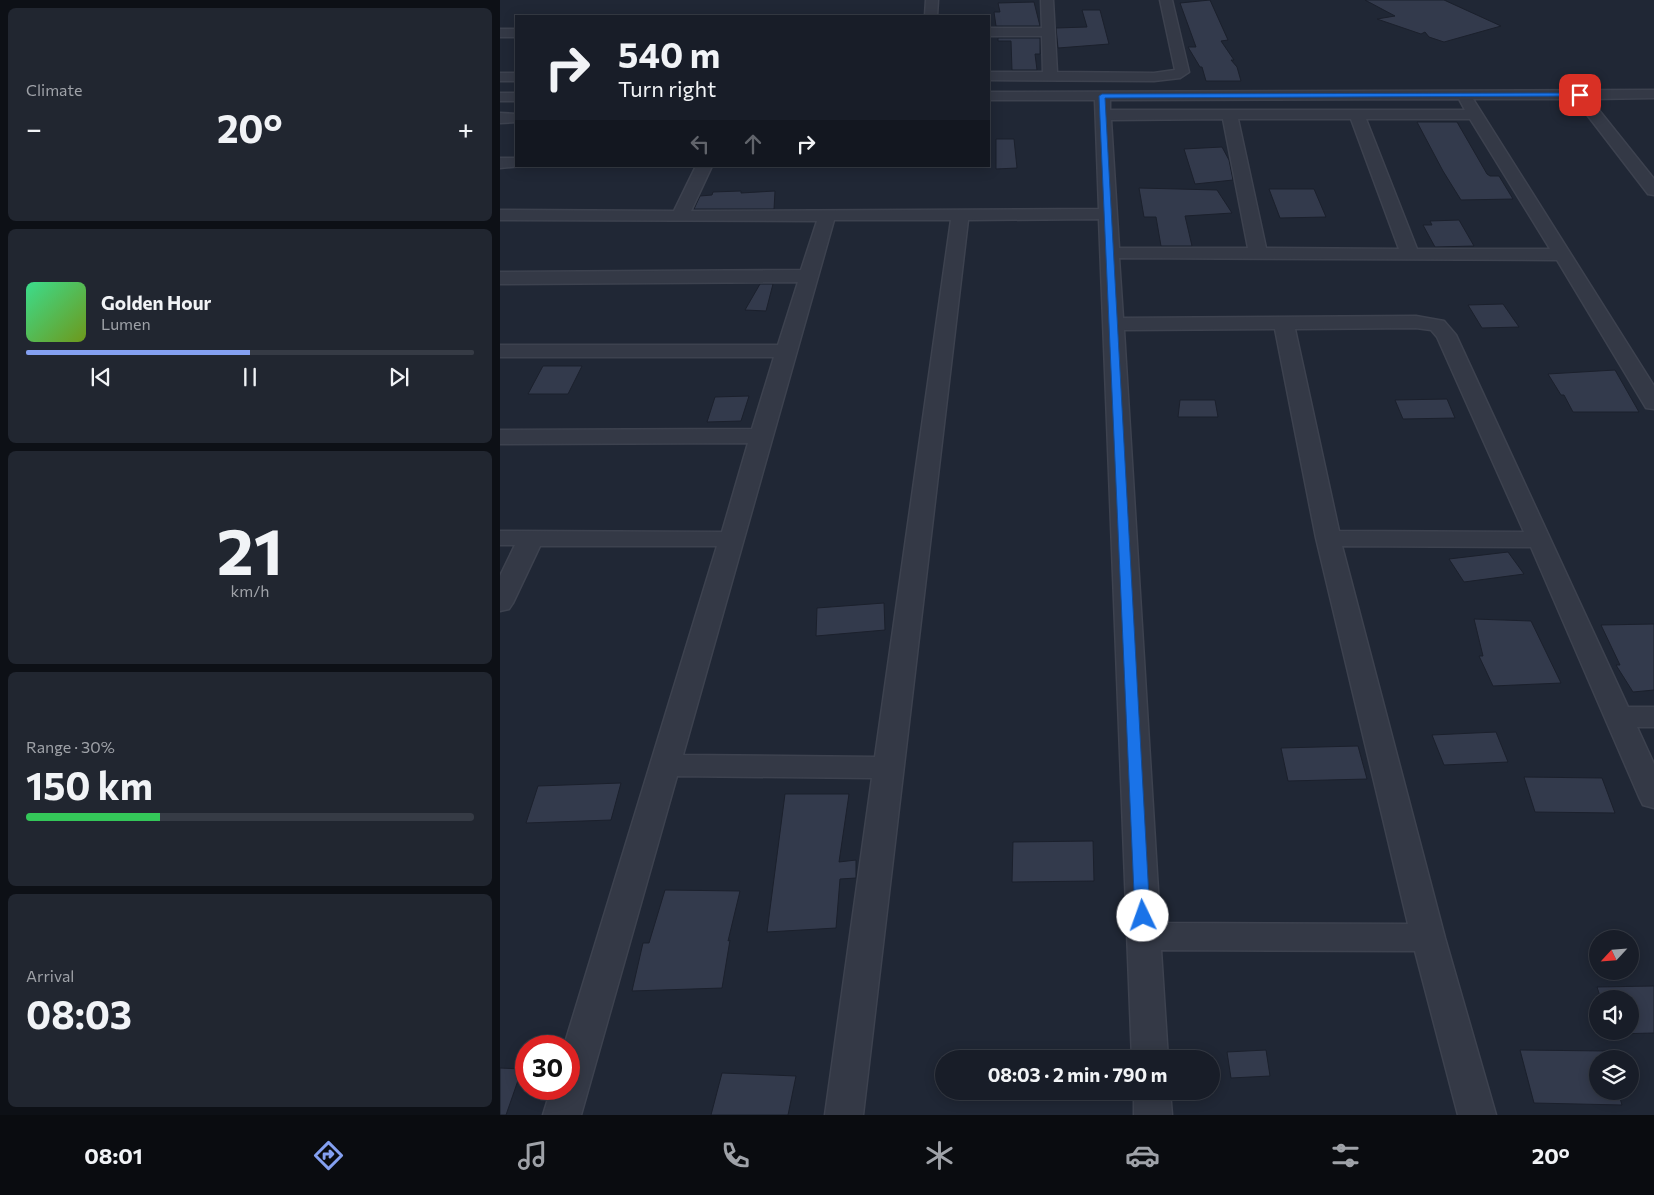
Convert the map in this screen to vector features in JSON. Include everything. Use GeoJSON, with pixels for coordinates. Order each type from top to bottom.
{"type":"FeatureCollection","features":[{"type":"Feature","properties":{"kind":"street"},"geometry":{"type":"LineString","coordinates":[[930,15],[932,0]]}},
{"type":"Feature","properties":{"kind":"street"},"geometry":{"type":"LineString","coordinates":[[1047,0],[1050,76]]}},
{"type":"Feature","properties":{"kind":"street"},"geometry":{"type":"LineString","coordinates":[[990,76],[1154,78],[1182,72],[1166,0]]}},
{"type":"Feature","properties":{"kind":"street"},"geometry":{"type":"LineString","coordinates":[[990,32],[1048,32]]}},
{"type":"Feature","properties":{"kind":"street"},"geometry":{"type":"LineString","coordinates":[[500,33],[515,33]]}},
{"type":"Feature","properties":{"kind":"street"},"geometry":{"type":"LineString","coordinates":[[500,77],[515,77]]}},
{"type":"Feature","properties":{"kind":"street"},"geometry":{"type":"LineString","coordinates":[[990,107],[1102,106],[1463,95],[1654,94]]}},
{"type":"Feature","properties":{"kind":"street"},"geometry":{"type":"LineString","coordinates":[[1463,95],[1654,403]]}},
{"type":"Feature","properties":{"kind":"street"},"geometry":{"type":"LineString","coordinates":[[1580,95],[1654,190]]}},
{"type":"Feature","properties":{"kind":"street"},"geometry":{"type":"LineString","coordinates":[[990,96],[1230,115],[1474,114]]}},
{"type":"Feature","properties":{"kind":"street"},"geometry":{"type":"LineString","coordinates":[[500,97],[515,97]]}},
{"type":"Feature","properties":{"kind":"street"},"geometry":{"type":"LineString","coordinates":[[1102,106],[1150,1050]]}},
{"type":"Feature","properties":{"kind":"street"},"geometry":{"type":"LineString","coordinates":[[1357,114],[1410,254]]}},
{"type":"Feature","properties":{"kind":"street"},"geometry":{"type":"LineString","coordinates":[[1230,115],[1258,254]]}},
{"type":"Feature","properties":{"kind":"street"},"geometry":{"type":"LineString","coordinates":[[500,118],[515,118]]}},
{"type":"Feature","properties":{"kind":"street"},"geometry":{"type":"LineString","coordinates":[[500,163],[515,162]]}},
{"type":"Feature","properties":{"kind":"street"},"geometry":{"type":"LineString","coordinates":[[680,216],[704,167]]}},
{"type":"Feature","properties":{"kind":"street"},"geometry":{"type":"LineString","coordinates":[[844,1115],[960,214]]}},
{"type":"Feature","properties":{"kind":"street"},"geometry":{"type":"LineString","coordinates":[[500,215],[1108,214]]}},
{"type":"Feature","properties":{"kind":"street"},"geometry":{"type":"LineString","coordinates":[[562,1115],[827,215]]}},
{"type":"Feature","properties":{"kind":"street"},"geometry":{"type":"LineString","coordinates":[[1110,253],[1562,255]]}},
{"type":"Feature","properties":{"kind":"street"},"geometry":{"type":"LineString","coordinates":[[500,278],[809,276]]}},
{"type":"Feature","properties":{"kind":"street"},"geometry":{"type":"LineString","coordinates":[[1113,324],[1416,322],[1437,325],[1446,335],[1540,540],[1654,797]]}},
{"type":"Feature","properties":{"kind":"street"},"geometry":{"type":"LineString","coordinates":[[1284,324],[1328,538],[1428,938],[1477,1115]]}},
{"type":"Feature","properties":{"kind":"street"},"geometry":{"type":"LineString","coordinates":[[500,351],[787,351]]}},
{"type":"Feature","properties":{"kind":"street"},"geometry":{"type":"LineString","coordinates":[[500,437],[761,436]]}},
{"type":"Feature","properties":{"kind":"street"},"geometry":{"type":"LineString","coordinates":[[500,538],[732,539]]}},
{"type":"Feature","properties":{"kind":"street"},"geometry":{"type":"LineString","coordinates":[[500,603],[531,538]]}},
{"type":"Feature","properties":{"kind":"street"},"geometry":{"type":"LineString","coordinates":[[1328,538],[1540,540]]}},
{"type":"Feature","properties":{"kind":"street"},"geometry":{"type":"LineString","coordinates":[[1619,717],[1654,717]]}},
{"type":"Feature","properties":{"kind":"street"},"geometry":{"type":"LineString","coordinates":[[665,766],[889,768]]}},
{"type":"Feature","properties":{"kind":"street"},"geometry":{"type":"LineString","coordinates":[[1144,936],[1428,938]]}},
{"type":"Feature","properties":{"kind":"street"},"geometry":{"type":"LineString","coordinates":[[1152,1100],[1153,1115]]}},
{"type":"Feature","properties":{"kind":"building"},"geometry":{"type":"Polygon","coordinates":[[[1210,0],[1228,40],[1221,41],[1234,60],[1231,60],[1237,67],[1241,81],[1206,81],[1202,67],[1200,67],[1188,47],[1196,47],[1180,3],[1210,0]]]}},
{"type":"Feature","properties":{"kind":"building"},"geometry":{"type":"Polygon","coordinates":[[[1365,0],[1444,0],[1501,26],[1444,42],[1429,37],[1425,32],[1421,34],[1377,19],[1395,16],[1365,0]]]}},
{"type":"Feature","properties":{"kind":"building"},"geometry":{"type":"Polygon","coordinates":[[[1034,2],[1040,26],[996,26],[994,12],[1000,12],[998,3],[1034,2]]]}},
{"type":"Feature","properties":{"kind":"building"},"geometry":{"type":"Polygon","coordinates":[[[1082,10],[1100,10],[1109,44],[1058,48],[1056,28],[1087,27],[1082,10]]]}},
{"type":"Feature","properties":{"kind":"building"},"geometry":{"type":"Polygon","coordinates":[[[998,38],[1040,38],[1040,54],[1035,54],[1037,70],[1012,70],[1011,41],[998,41],[998,38]]]}},
{"type":"Feature","properties":{"kind":"building"},"geometry":{"type":"Polygon","coordinates":[[[1417,122],[1457,122],[1487,174],[1499,176],[1513,199],[1461,200],[1417,122]]]}},
{"type":"Feature","properties":{"kind":"building"},"geometry":{"type":"Polygon","coordinates":[[[996,139],[1014,139],[1017,168],[996,169],[996,139]]]}},
{"type":"Feature","properties":{"kind":"building"},"geometry":{"type":"Polygon","coordinates":[[[1222,147],[1229,160],[1233,180],[1195,184],[1184,149],[1222,147]]]}},
{"type":"Feature","properties":{"kind":"building"},"geometry":{"type":"Polygon","coordinates":[[[1139,188],[1217,190],[1232,213],[1185,216],[1192,246],[1161,246],[1156,217],[1144,217],[1139,188]]]}},
{"type":"Feature","properties":{"kind":"building"},"geometry":{"type":"Polygon","coordinates":[[[1269,189],[1314,189],[1326,217],[1280,218],[1269,189]]]}},
{"type":"Feature","properties":{"kind":"building"},"geometry":{"type":"Polygon","coordinates":[[[741,191],[741,193],[775,191],[774,209],[694,209],[700,196],[712,195],[713,192],[741,191]]]}},
{"type":"Feature","properties":{"kind":"building"},"geometry":{"type":"Polygon","coordinates":[[[1459,220],[1474,246],[1435,247],[1423,225],[1432,225],[1430,221],[1459,220]]]}},
{"type":"Feature","properties":{"kind":"building"},"geometry":{"type":"Polygon","coordinates":[[[760,284],[773,284],[766,311],[745,310],[760,284]]]}},
{"type":"Feature","properties":{"kind":"building"},"geometry":{"type":"Polygon","coordinates":[[[1503,304],[1519,327],[1482,328],[1468,305],[1503,304]]]}},
{"type":"Feature","properties":{"kind":"building"},"geometry":{"type":"Polygon","coordinates":[[[543,366],[582,366],[568,394],[528,394],[543,366]]]}},
{"type":"Feature","properties":{"kind":"building"},"geometry":{"type":"Polygon","coordinates":[[[1615,370],[1639,412],[1573,412],[1564,395],[1561,395],[1548,374],[1615,370]]]}},
{"type":"Feature","properties":{"kind":"building"},"geometry":{"type":"Polygon","coordinates":[[[749,396],[741,421],[707,422],[715,397],[749,396]]]}},
{"type":"Feature","properties":{"kind":"building"},"geometry":{"type":"Polygon","coordinates":[[[1447,399],[1455,418],[1403,419],[1395,400],[1447,399]]]}},
{"type":"Feature","properties":{"kind":"building"},"geometry":{"type":"Polygon","coordinates":[[[1180,400],[1215,400],[1218,417],[1178,417],[1180,400]]]}},
{"type":"Feature","properties":{"kind":"building"},"geometry":{"type":"Polygon","coordinates":[[[1508,552],[1524,574],[1464,582],[1449,559],[1508,552]]]}},
{"type":"Feature","properties":{"kind":"building"},"geometry":{"type":"Polygon","coordinates":[[[884,603],[885,630],[816,636],[817,608],[884,603]]]}},
{"type":"Feature","properties":{"kind":"building"},"geometry":{"type":"Polygon","coordinates":[[[1474,619],[1531,621],[1561,683],[1493,686],[1479,656],[1483,656],[1474,619]]]}},
{"type":"Feature","properties":{"kind":"building"},"geometry":{"type":"Polygon","coordinates":[[[1654,624],[1654,690],[1633,692],[1616,665],[1620,665],[1601,625],[1654,624]]]}},
{"type":"Feature","properties":{"kind":"building"},"geometry":{"type":"Polygon","coordinates":[[[1496,732],[1508,762],[1444,765],[1432,735],[1496,732]]]}},
{"type":"Feature","properties":{"kind":"building"},"geometry":{"type":"Polygon","coordinates":[[[1358,746],[1367,779],[1288,781],[1281,748],[1358,746]]]}},
{"type":"Feature","properties":{"kind":"building"},"geometry":{"type":"Polygon","coordinates":[[[1524,777],[1602,778],[1615,813],[1535,812],[1524,777]]]}},
{"type":"Feature","properties":{"kind":"building"},"geometry":{"type":"Polygon","coordinates":[[[621,783],[611,820],[526,823],[538,786],[621,783]]]}},
{"type":"Feature","properties":{"kind":"building"},"geometry":{"type":"Polygon","coordinates":[[[785,794],[849,794],[839,862],[856,860],[856,878],[840,879],[836,928],[767,932],[785,794]]]}},
{"type":"Feature","properties":{"kind":"building"},"geometry":{"type":"Polygon","coordinates":[[[1093,841],[1094,881],[1012,882],[1013,842],[1093,841]]]}},
{"type":"Feature","properties":{"kind":"building"},"geometry":{"type":"Polygon","coordinates":[[[665,890],[740,891],[728,941],[730,940],[722,988],[632,991],[643,943],[649,943],[665,890]]]}},
{"type":"Feature","properties":{"kind":"building"},"geometry":{"type":"Polygon","coordinates":[[[1654,986],[1654,1033],[1639,1033],[1639,990],[1598,990],[1597,987],[1654,986]]]}},
{"type":"Feature","properties":{"kind":"building"},"geometry":{"type":"Polygon","coordinates":[[[1266,1050],[1270,1076],[1231,1078],[1227,1052],[1266,1050]]]}},
{"type":"Feature","properties":{"kind":"building"},"geometry":{"type":"Polygon","coordinates":[[[1520,1050],[1589,1051],[1589,1100],[1621,1100],[1622,1105],[1534,1103],[1520,1050]]]}},
{"type":"Feature","properties":{"kind":"building"},"geometry":{"type":"Polygon","coordinates":[[[500,1068],[515,1069],[515,1089],[506,1115],[500,1115],[500,1068]]]}},
{"type":"Feature","properties":{"kind":"building"},"geometry":{"type":"Polygon","coordinates":[[[722,1073],[796,1076],[788,1115],[711,1115],[722,1073]]]}},
{"type":"Feature","properties":{"kind":"route"},"geometry":{"type":"LineString","coordinates":[[1143,916],[1102,96],[1580,95]]}}]}
